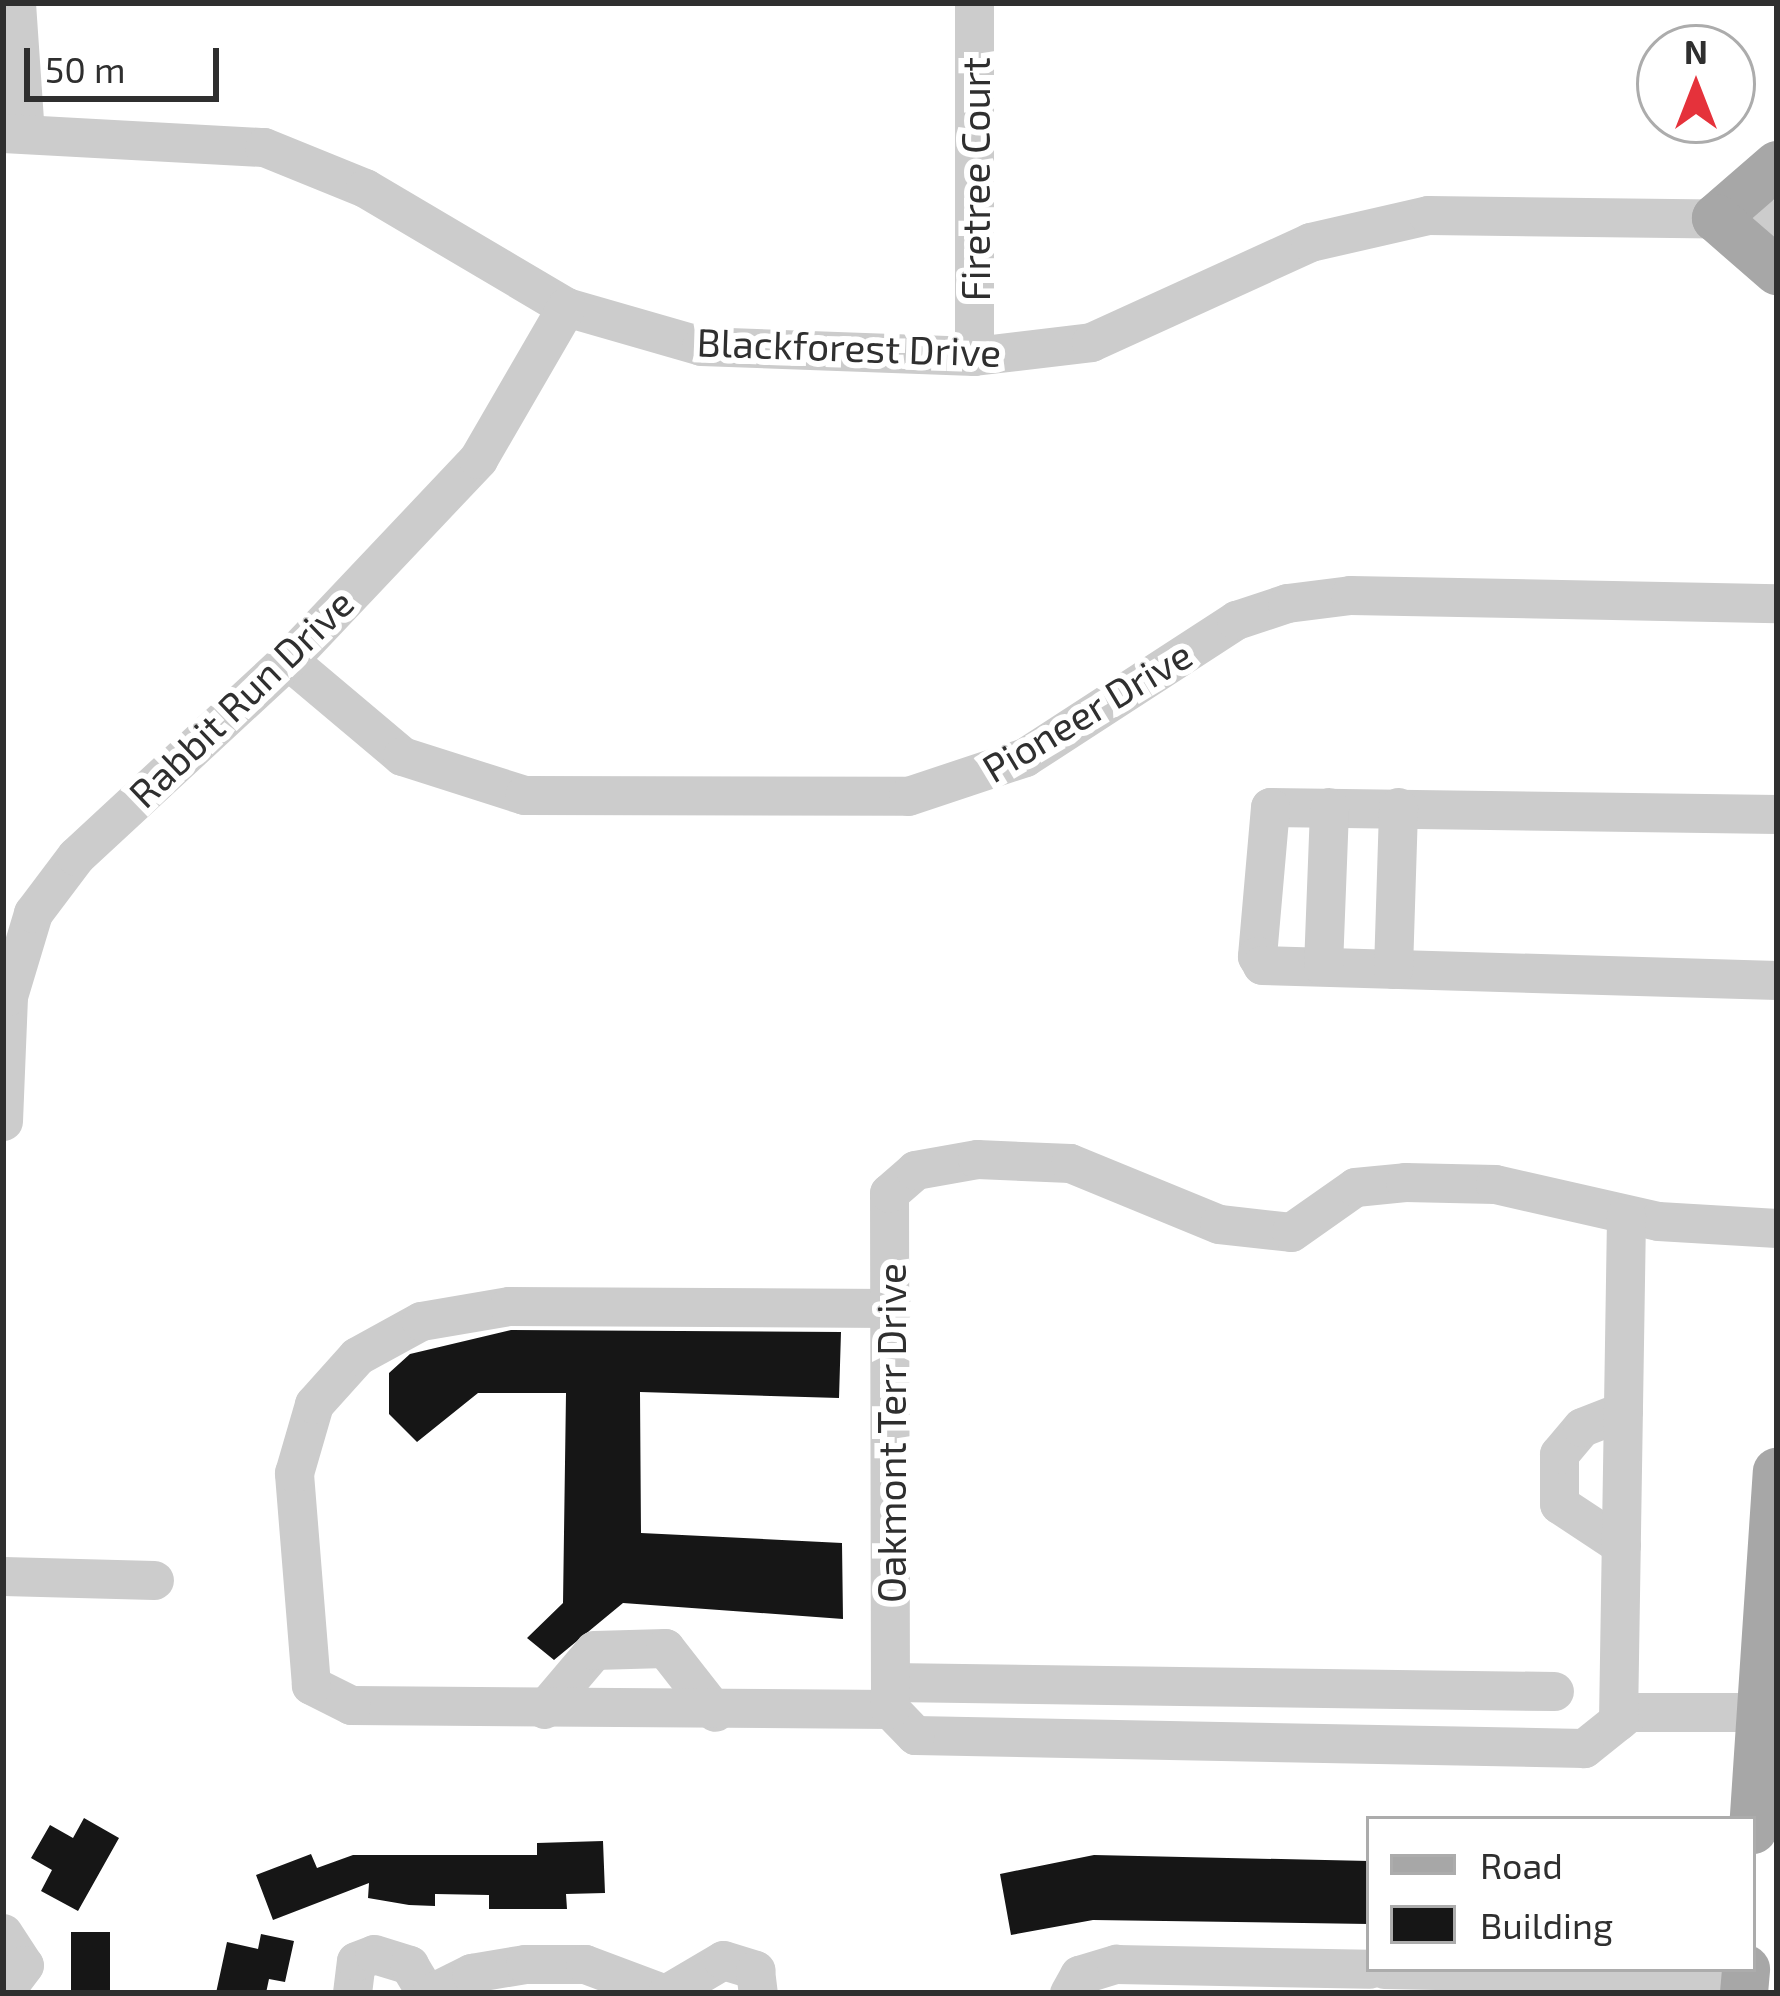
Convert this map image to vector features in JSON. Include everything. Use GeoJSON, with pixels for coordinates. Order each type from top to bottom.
{"type":"FeatureCollection","features":[{"type":"Feature","properties":{"kind":"main road"},"geometry":{"type":"LineString","coordinates":[[1777,165],[1716,218],[1777,271]]}},
{"type":"Feature","properties":{"kind":"main road"},"geometry":{"type":"LineString","coordinates":[[1754,1816],[1777,1472]]}},
{"type":"Feature","properties":{"kind":"street"},"geometry":{"type":"LineString","coordinates":[[14,133],[16,3]]}},
{"type":"Feature","properties":{"kind":"street","name":"Firetree Court"},"geometry":{"type":"LineString","coordinates":[[974,3],[974,356]]}},
{"type":"Feature","properties":{"kind":"street","name":"Blackforest Drive"},"geometry":{"type":"LineString","coordinates":[[14,133],[264,147],[365,188],[566,307],[701,346],[974,356],[1091,342],[1368,224],[1479,213],[1777,219]]}},
{"type":"Feature","properties":{"kind":"street","name":"Rabbit Run Drive"},"geometry":{"type":"LineString","coordinates":[[3,1121],[8,995],[33,913],[76,856],[288,660],[478,459],[566,307]]}},
{"type":"Feature","properties":{"kind":"street","name":"Pioneer Drive"},"geometry":{"type":"LineString","coordinates":[[288,660],[402,756],[524,795],[908,796],[1025,758],[1236,620],[1287,603],[1350,595],[1777,603]]}},
{"type":"Feature","properties":{"kind":"street"},"geometry":{"type":"LineString","coordinates":[[1323,966],[1329,806]]}},
{"type":"Feature","properties":{"kind":"street"},"geometry":{"type":"LineString","coordinates":[[1777,814],[1329,806],[1267,811],[1257,956],[1262,965],[1777,980]]}},
{"type":"Feature","properties":{"kind":"street"},"geometry":{"type":"LineString","coordinates":[[1394,969],[1398,807]]}},
{"type":"Feature","properties":{"kind":"street","name":"Oakmont Terr Drive"},"geometry":{"type":"LineString","coordinates":[[890,1695],[890,1193],[915,1170],[977,1159],[1070,1163],[1219,1224],[1291,1232],[1355,1187],[1405,1182],[1495,1184],[1626,1214],[1777,1228]]}},
{"type":"Feature","properties":{"kind":"street"},"geometry":{"type":"LineString","coordinates":[[1618,1721],[1626,1214]]}},
{"type":"Feature","properties":{"kind":"street"},"geometry":{"type":"LineString","coordinates":[[892,1308],[487,1310],[422,1321],[356,1356],[314,1403],[294,1474],[311,1685],[351,1705],[715,1712],[890,1695],[1335,1688],[1554,1691]]}},
{"type":"Feature","properties":{"kind":"street"},"geometry":{"type":"LineString","coordinates":[[1621,1545],[1559,1504],[1559,1454],[1582,1427],[1623,1411]]}},
{"type":"Feature","properties":{"kind":"street"},"geometry":{"type":"LineString","coordinates":[[3,1576],[154,1580]]}},
{"type":"Feature","properties":{"kind":"street"},"geometry":{"type":"LineString","coordinates":[[544,1709],[594,1650],[665,1648],[715,1712]]}},
{"type":"Feature","properties":{"kind":"street"},"geometry":{"type":"LineString","coordinates":[[1335,1688],[1336,1746]]}},
{"type":"Feature","properties":{"kind":"street"},"geometry":{"type":"LineString","coordinates":[[890,1695],[933,1742],[1584,1748],[1629,1712],[1759,1712]]}},
{"type":"Feature","properties":{"kind":"street"},"geometry":{"type":"LineString","coordinates":[[3,1933],[24,1965],[3,1993]]}},
{"type":"Feature","properties":{"kind":"street"},"geometry":{"type":"LineString","coordinates":[[352,1993],[356,1961],[374,1954],[410,1965],[429,1993],[471,1973],[585,1964],[664,1993],[723,1960],[755,1970],[758,1993]]}},
{"type":"Feature","properties":{"kind":"street"},"geometry":{"type":"LineString","coordinates":[[1069,1993],[1079,1975],[1116,1964],[1366,1969]]}},
{"type":"Feature","properties":{"kind":"street"},"geometry":{"type":"LineString","coordinates":[[1413,1972],[1509,1982],[1745,1979]]}},
{"type":"Feature","properties":{"kind":"building"},"geometry":{"type":"Polygon","coordinates":[[[511,1330],[841,1332],[839,1398],[640,1392],[641,1533],[842,1543],[843,1619],[623,1603],[554,1660],[527,1638],[563,1603],[566,1393],[478,1393],[417,1442],[389,1414],[389,1373],[410,1354],[511,1330]]]}},
{"type":"Feature","properties":{"kind":"building"},"geometry":{"type":"Polygon","coordinates":[[[84,1818],[119,1838],[78,1911],[41,1891],[52,1870],[31,1858],[50,1825],[73,1838],[84,1818]]]}},
{"type":"Feature","properties":{"kind":"building"},"geometry":{"type":"Polygon","coordinates":[[[603,1841],[605,1893],[566,1894],[567,1909],[489,1909],[489,1895],[435,1894],[435,1906],[409,1905],[368,1898],[369,1883],[273,1920],[256,1875],[311,1854],[317,1868],[353,1855],[537,1855],[537,1843],[603,1841]]]}},
{"type":"Feature","properties":{"kind":"building"},"geometry":{"type":"Polygon","coordinates":[[[1094,1855],[1366,1861],[1366,1924],[1093,1920],[1011,1935],[1000,1874],[1094,1855]]]}},
{"type":"Feature","properties":{"kind":"building"},"geometry":{"type":"Polygon","coordinates":[[[71,1932],[110,1932],[110,1991],[71,1991],[71,1932]]]}},
{"type":"Feature","properties":{"kind":"building"},"geometry":{"type":"Polygon","coordinates":[[[261,1934],[294,1941],[285,1982],[269,1979],[266,1993],[216,1993],[227,1942],[258,1949],[261,1934]]]}}]}
